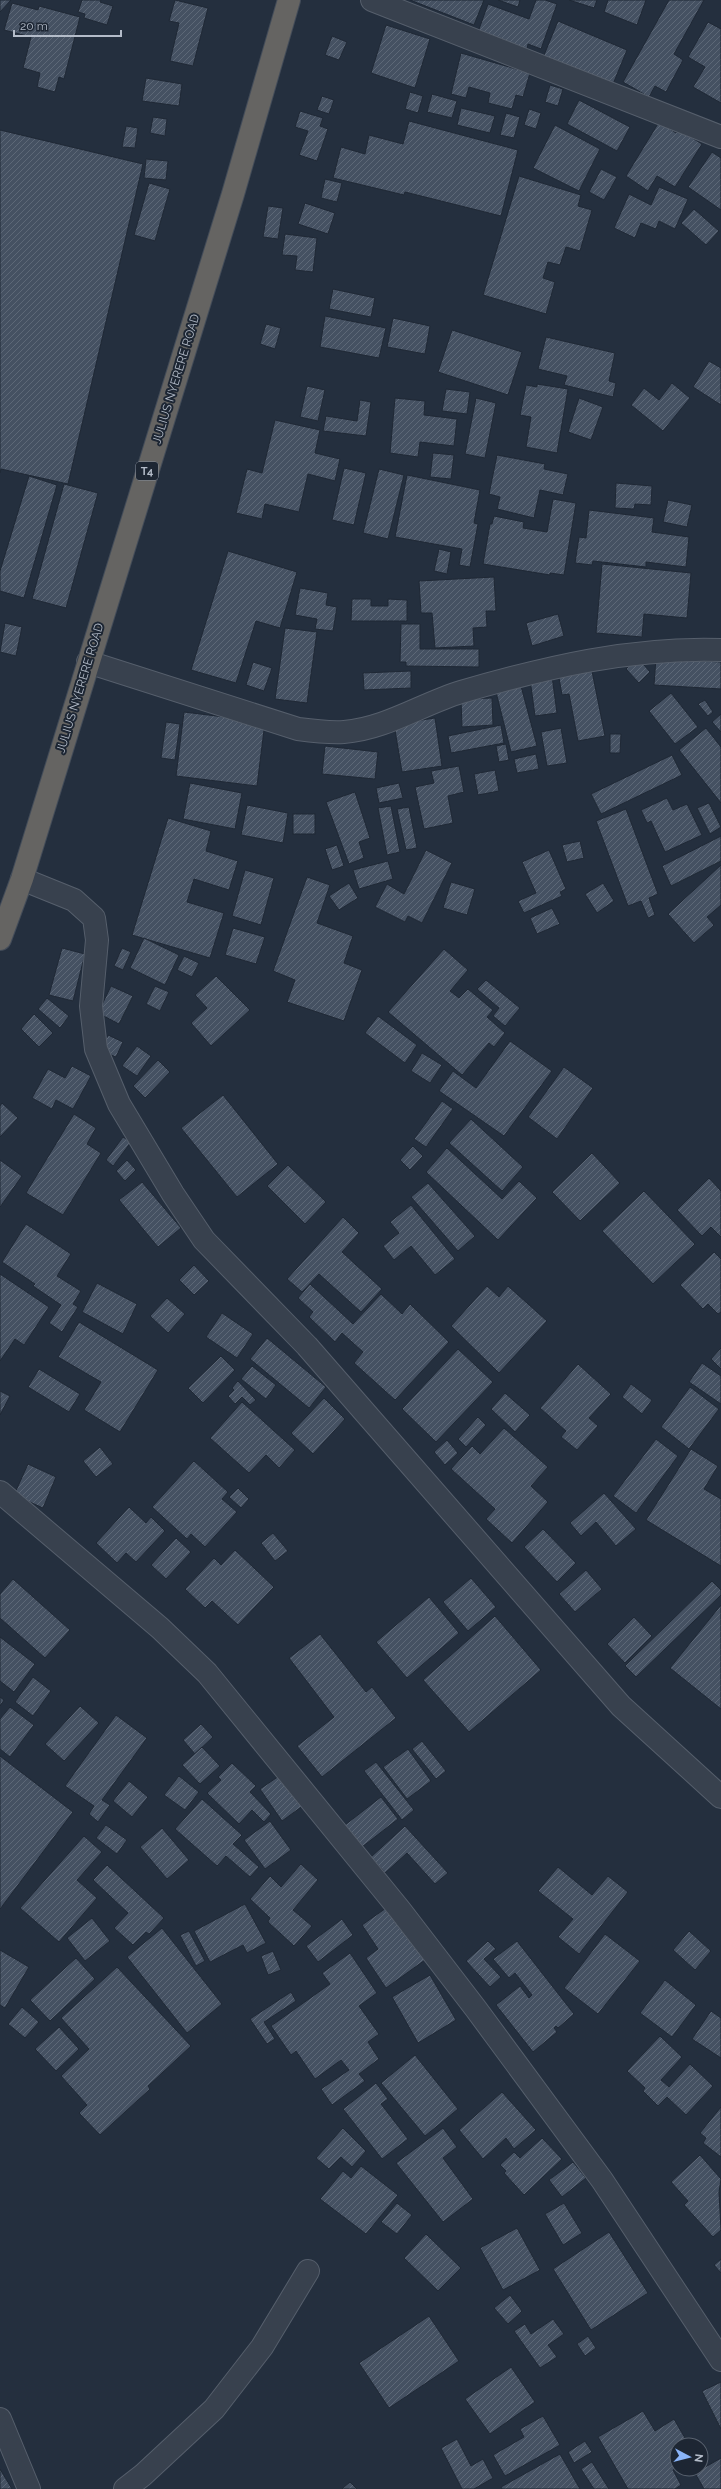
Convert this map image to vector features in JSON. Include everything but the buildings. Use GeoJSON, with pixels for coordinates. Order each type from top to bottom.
{"type":"FeatureCollection","features":[{"type":"Feature","properties":{"kind":"highway","name":"JULIUS NYERERE ROAD"},"geometry":{"type":"LineString","coordinates":[[0,939],[22,879],[234,194],[289,0]]}},
{"type":"Feature","properties":{"kind":"street"},"geometry":{"type":"LineString","coordinates":[[372,0],[721,137]]}},
{"type":"Feature","properties":{"kind":"street"},"geometry":{"type":"LineString","coordinates":[[88,662],[298,729],[321,732],[344,732],[368,728],[460,692],[600,657],[666,650],[721,650]]}},
{"type":"Feature","properties":{"kind":"street"},"geometry":{"type":"LineString","coordinates":[[22,879],[74,900],[94,918],[97,940],[91,1006],[96,1049],[119,1104],[204,1240],[307,1346],[621,1706],[721,1797]]}},
{"type":"Feature","properties":{"kind":"street"},"geometry":{"type":"LineString","coordinates":[[0,1492],[160,1628],[207,1673],[400,1910],[476,2008],[602,2180],[721,2360]]}},
{"type":"Feature","properties":{"kind":"street"},"geometry":{"type":"LineString","coordinates":[[124,2489],[143,2475],[214,2409],[262,2347],[308,2271]]}},
{"type":"Feature","properties":{"kind":"street"},"geometry":{"type":"LineString","coordinates":[[0,2419],[29,2489]]}}]}
